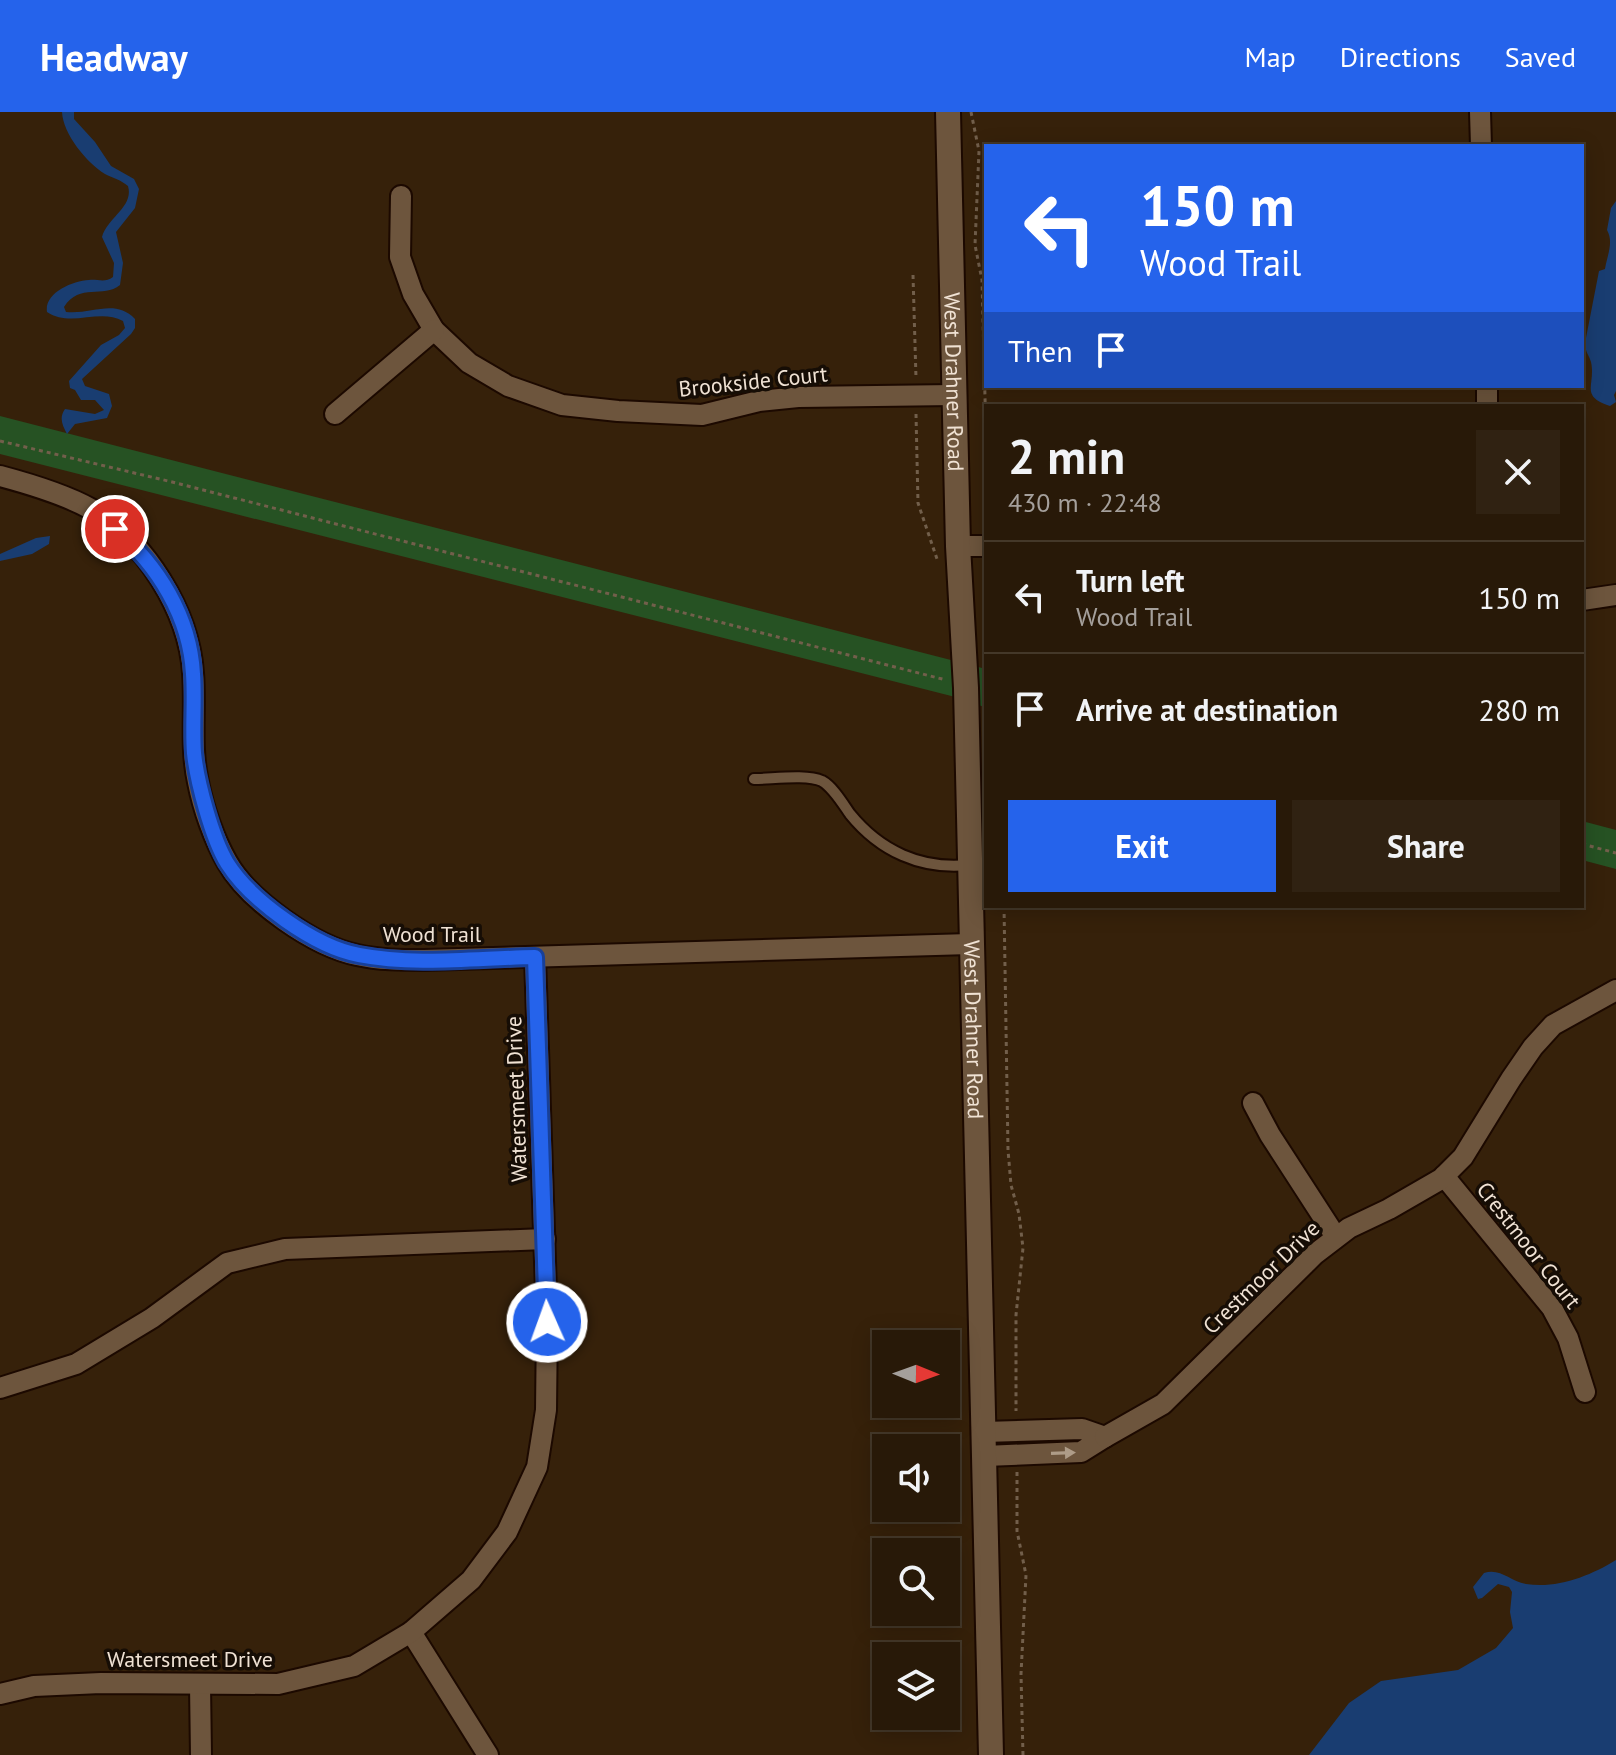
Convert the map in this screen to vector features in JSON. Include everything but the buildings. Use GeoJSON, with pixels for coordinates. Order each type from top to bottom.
{"type":"FeatureCollection","features":[{"type":"Feature","properties":{"kind":"street","name":"West Drahner Road"},"geometry":{"type":"LineString","coordinates":[[948,112],[958,546],[966,688],[991,1755]]}},
{"type":"Feature","properties":{"kind":"street"},"geometry":{"type":"LineString","coordinates":[[1480,112],[1481,144]]}},
{"type":"Feature","properties":{"kind":"street","name":"Brookside Court"},"geometry":{"type":"LineString","coordinates":[[401,196],[400,257],[413,294],[434,330],[469,363],[508,386],[562,405],[702,415],[759,401],[798,397],[954,395]]}},
{"type":"Feature","properties":{"kind":"street"},"geometry":{"type":"LineString","coordinates":[[335,414],[434,330]]}},
{"type":"Feature","properties":{"kind":"street","name":"Wood Trail"},"geometry":{"type":"LineString","coordinates":[[0,476],[26,483],[91,510],[138,548],[169,592],[189,643],[198,783],[227,863],[258,898],[286,923],[326,944],[355,955],[400,960],[970,944]]}},
{"type":"Feature","properties":{"kind":"street"},"geometry":{"type":"LineString","coordinates":[[958,546],[984,546]]}},
{"type":"Feature","properties":{"kind":"street"},"geometry":{"type":"LineString","coordinates":[[1584,600],[1616,595]]}},
{"type":"Feature","properties":{"kind":"street","name":"Watersmeet Drive"},"geometry":{"type":"LineString","coordinates":[[0,1694],[34,1686],[101,1683],[278,1684],[354,1666],[411,1632],[471,1580],[507,1532],[537,1467],[546,1410],[545,1239],[535,957]]}},
{"type":"Feature","properties":{"kind":"street","name":"Crestmoor Drive"},"geometry":{"type":"LineString","coordinates":[[984,1444],[1016,1454],[1081,1452],[1163,1404],[1315,1254],[1336,1237],[1444,1176],[1463,1157],[1511,1079],[1553,1025],[1616,990]]}},
{"type":"Feature","properties":{"kind":"street"},"geometry":{"type":"LineString","coordinates":[[1253,1103],[1336,1237]]}},
{"type":"Feature","properties":{"kind":"street","name":"Crestmoor Court"},"geometry":{"type":"LineString","coordinates":[[1444,1176],[1552,1308],[1568,1338],[1585,1392]]}},
{"type":"Feature","properties":{"kind":"street"},"geometry":{"type":"LineString","coordinates":[[0,1388],[76,1364],[129,1334],[227,1263],[285,1249],[545,1239]]}},
{"type":"Feature","properties":{"kind":"street"},"geometry":{"type":"LineString","coordinates":[[984,1444],[1022,1431],[1082,1429],[1105,1437]]}},
{"type":"Feature","properties":{"kind":"street"},"geometry":{"type":"LineString","coordinates":[[411,1632],[488,1755]]}},
{"type":"Feature","properties":{"kind":"street"},"geometry":{"type":"LineString","coordinates":[[200,1685],[201,1755]]}},
{"type":"Feature","properties":{"kind":"lane"},"geometry":{"type":"LineString","coordinates":[[754,779],[807,778],[823,782],[878,843],[910,860],[949,867],[969,865]]}},
{"type":"Feature","properties":{"kind":"path"},"geometry":{"type":"LineString","coordinates":[[971,112],[979,151],[975,245],[982,280],[984,358]]}},
{"type":"Feature","properties":{"kind":"path"},"geometry":{"type":"LineString","coordinates":[[913,275],[918,503],[941,571]]}},
{"type":"Feature","properties":{"kind":"path"},"geometry":{"type":"LineString","coordinates":[[0,441],[168,481],[945,680],[966,688]]}},
{"type":"Feature","properties":{"kind":"path"},"geometry":{"type":"LineString","coordinates":[[1584,845],[1616,853]]}},
{"type":"Feature","properties":{"kind":"path"},"geometry":{"type":"LineString","coordinates":[[1004,908],[1008,1150],[1023,1248],[1016,1300],[1014,1405],[1022,1431]]}},
{"type":"Feature","properties":{"kind":"path"},"geometry":{"type":"LineString","coordinates":[[1016,1454],[1017,1531],[1026,1575],[1021,1674],[1023,1755]]}},
{"type":"Feature","properties":{"kind":"green space"},"geometry":{"type":"Polygon","coordinates":[[[0,416],[984,668],[984,707],[968,703],[967,700],[0,454],[0,416]]]}},
{"type":"Feature","properties":{"kind":"green space"},"geometry":{"type":"Polygon","coordinates":[[[1584,822],[1616,830],[1616,869],[1584,861],[1584,822]]]}},
{"type":"Feature","properties":{"kind":"water"},"geometry":{"type":"Polygon","coordinates":[[[62,112],[74,112],[74,119],[111,166],[134,179],[139,189],[135,208],[116,232],[123,263],[120,285],[106,291],[77,295],[64,307],[66,312],[119,309],[135,319],[131,334],[82,379],[85,386],[109,394],[112,406],[107,418],[75,424],[67,434],[62,421],[65,409],[95,414],[104,410],[95,400],[81,400],[70,388],[69,381],[101,345],[125,328],[123,321],[104,316],[56,316],[47,312],[47,305],[54,294],[67,286],[113,277],[114,263],[102,237],[124,206],[129,193],[128,186],[105,174],[84,155],[71,138],[62,112]]]}},
{"type":"Feature","properties":{"kind":"water"},"geometry":{"type":"Polygon","coordinates":[[[1616,201],[1616,402],[1610,406],[1592,394],[1591,362],[1585,343],[1599,271],[1605,269],[1610,239],[1607,230],[1611,208],[1616,201]]]}},
{"type":"Feature","properties":{"kind":"water"},"geometry":{"type":"Polygon","coordinates":[[[50,536],[49,544],[32,554],[0,561],[0,554],[36,538],[50,536]]]}},
{"type":"Feature","properties":{"kind":"water"},"geometry":{"type":"Polygon","coordinates":[[[1616,1560],[1616,1755],[1309,1755],[1349,1703],[1381,1681],[1458,1670],[1496,1648],[1513,1628],[1510,1612],[1512,1592],[1509,1587],[1498,1584],[1478,1599],[1473,1587],[1484,1573],[1500,1573],[1526,1584],[1549,1585],[1584,1576],[1616,1560]]]}},
{"type":"Feature","properties":{"kind":"route"},"geometry":{"type":"LineString","coordinates":[[115,529],[138,548],[169,592],[189,643],[198,783],[227,863],[258,898],[286,923],[355,955],[424,960],[535,957],[547,1322]]}}]}
